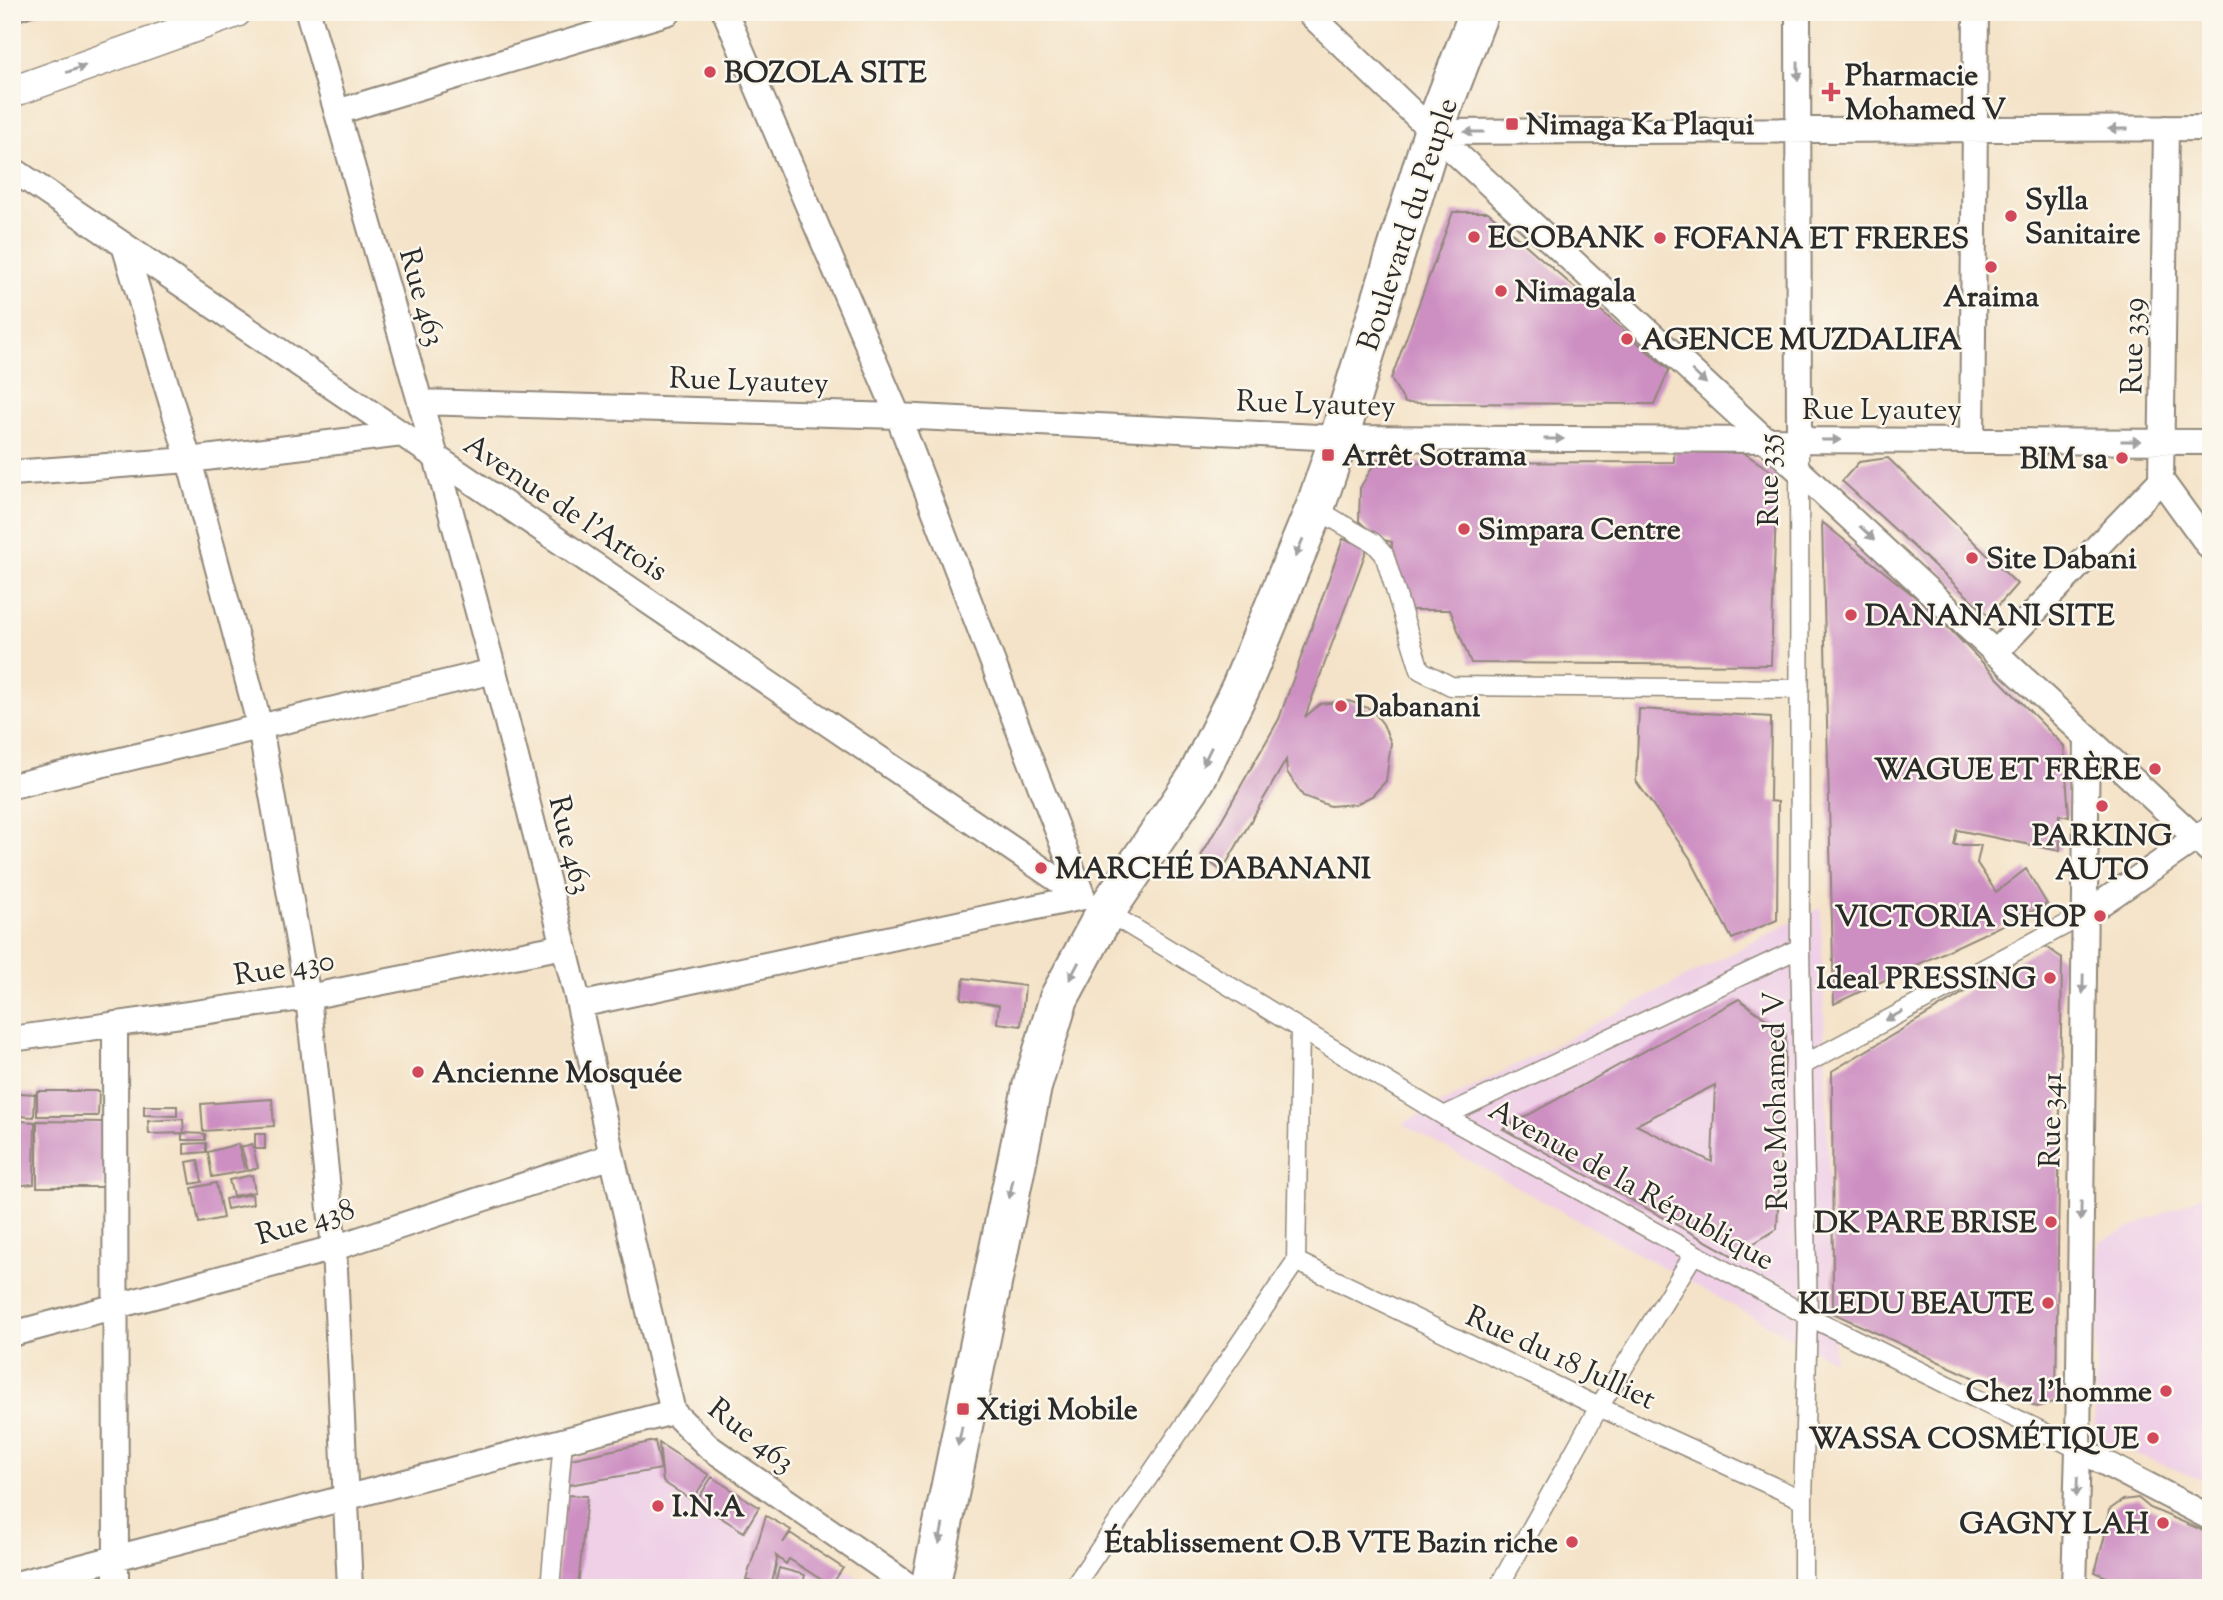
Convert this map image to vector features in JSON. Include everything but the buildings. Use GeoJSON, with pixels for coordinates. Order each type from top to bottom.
{"type":"FeatureCollection","features":[{"type":"Feature","properties":{"kind":"main road","name":"Boulevard du Peuple"},"geometry":{"type":"LineString","coordinates":[[930,1588],[1032,1087],[1059,998],[1095,904],[1196,779],[1241,687],[1315,508],[1433,132],[1479,12]]}},
{"type":"Feature","properties":{"kind":"street"},"geometry":{"type":"LineString","coordinates":[[12,93],[236,12]]}},
{"type":"Feature","properties":{"kind":"street","name":"Rue 463"},"geometry":{"type":"LineString","coordinates":[[308,12],[436,457],[494,671],[579,1005],[673,1412],[709,1447],[912,1588]]}},
{"type":"Feature","properties":{"kind":"street"},"geometry":{"type":"LineString","coordinates":[[337,112],[669,12]]}},
{"type":"Feature","properties":{"kind":"street"},"geometry":{"type":"LineString","coordinates":[[579,1005],[1095,904],[898,416],[725,12]]}},
{"type":"Feature","properties":{"kind":"street"},"geometry":{"type":"LineString","coordinates":[[1308,12],[1433,132],[1995,653],[2206,840],[2084,915],[1803,1065]]}},
{"type":"Feature","properties":{"kind":"street","name":"Rue 335"},"geometry":{"type":"LineString","coordinates":[[1798,12],[1800,948]]}},
{"type":"Feature","properties":{"kind":"street"},"geometry":{"type":"LineString","coordinates":[[1972,441],[1976,12]]}},
{"type":"Feature","properties":{"kind":"street","name":"Rue 339"},"geometry":{"type":"LineString","coordinates":[[2161,480],[2166,128]]}},
{"type":"Feature","properties":{"kind":"street"},"geometry":{"type":"LineString","coordinates":[[1433,132],[2211,128]]}},
{"type":"Feature","properties":{"kind":"street","name":"Avenue de l'Artois"},"geometry":{"type":"LineString","coordinates":[[12,169],[1095,904]]}},
{"type":"Feature","properties":{"kind":"street"},"geometry":{"type":"LineString","coordinates":[[124,245],[189,460],[260,727],[308,997],[334,1248],[350,1588]]}},
{"type":"Feature","properties":{"kind":"street","name":"Rue Lyautey"},"geometry":{"type":"LineString","coordinates":[[420,402],[898,416],[1339,438],[2211,442]]}},
{"type":"Feature","properties":{"kind":"street"},"geometry":{"type":"LineString","coordinates":[[12,473],[189,460],[402,434]]}},
{"type":"Feature","properties":{"kind":"street"},"geometry":{"type":"LineString","coordinates":[[1995,653],[2161,480],[2211,549]]}},
{"type":"Feature","properties":{"kind":"street"},"geometry":{"type":"LineString","coordinates":[[1315,508],[1374,543],[1384,554],[1420,670],[1451,686],[1800,689]]}},
{"type":"Feature","properties":{"kind":"street"},"geometry":{"type":"LineString","coordinates":[[12,786],[494,671]]}},
{"type":"Feature","properties":{"kind":"street","name":"Rue 341"},"geometry":{"type":"LineString","coordinates":[[2074,1588],[2087,736]]}},
{"type":"Feature","properties":{"kind":"street","name":"Avenue de la République"},"geometry":{"type":"LineString","coordinates":[[1095,904],[1444,1116],[1694,1254],[1808,1316],[2211,1518]]}},
{"type":"Feature","properties":{"kind":"street","name":"Rue 430"},"geometry":{"type":"LineString","coordinates":[[12,1039],[308,997],[564,946]]}},
{"type":"Feature","properties":{"kind":"street"},"geometry":{"type":"LineString","coordinates":[[1444,1116],[1800,948]]}},
{"type":"Feature","properties":{"kind":"street","name":"Rue Mohamed V"},"geometry":{"type":"LineString","coordinates":[[1800,948],[1808,1316],[1803,1588]]}},
{"type":"Feature","properties":{"kind":"street"},"geometry":{"type":"LineString","coordinates":[[115,1024],[116,1588]]}},
{"type":"Feature","properties":{"kind":"street"},"geometry":{"type":"LineString","coordinates":[[1073,1588],[1296,1261],[1300,1029]]}},
{"type":"Feature","properties":{"kind":"street","name":"Rue 438"},"geometry":{"type":"LineString","coordinates":[[12,1334],[334,1248],[612,1156]]}},
{"type":"Feature","properties":{"kind":"street"},"geometry":{"type":"LineString","coordinates":[[1498,1588],[1599,1407],[1694,1254]]}},
{"type":"Feature","properties":{"kind":"street","name":"Rue du 18 Julliet"},"geometry":{"type":"LineString","coordinates":[[1296,1261],[1599,1407],[1803,1500]]}},
{"type":"Feature","properties":{"kind":"street"},"geometry":{"type":"LineString","coordinates":[[12,1585],[673,1412]]}},
{"type":"Feature","properties":{"kind":"street"},"geometry":{"type":"LineString","coordinates":[[550,1588],[563,1441]]}},
{"type":"Feature","properties":{"kind":"shaded area"},"geometry":{"type":"Polygon","coordinates":[[[1821,907],[1834,1361],[1402,1124],[1821,907]]]}},
{"type":"Feature","properties":{"kind":"shaded area"},"geometry":{"type":"Polygon","coordinates":[[[2211,1192],[2211,1484],[2094,1437],[2099,1242],[2211,1192]]]}},
{"type":"Feature","properties":{"kind":"shaded area","name":"I.N.A"},"geometry":{"type":"Polygon","coordinates":[[[657,1443],[874,1588],[556,1588],[569,1462],[657,1443]]]}},
{"type":"Feature","properties":{"kind":"place","name":"BOZOLA SITE"},"geometry":{"type":"Point","coordinates":[710,72]}},
{"type":"Feature","properties":{"kind":"place","name":"Pharmacie Mohamed V"},"geometry":{"type":"Point","coordinates":[1831,92]}},
{"type":"Feature","properties":{"kind":"place","name":"Nimaga Ka Plaqui"},"geometry":{"type":"Point","coordinates":[1512,124]}},
{"type":"Feature","properties":{"kind":"place","name":"Sylla Sanitaire"},"geometry":{"type":"Point","coordinates":[2011,216]}},
{"type":"Feature","properties":{"kind":"place","name":"ECOBANK"},"geometry":{"type":"Point","coordinates":[1474,237]}},
{"type":"Feature","properties":{"kind":"place","name":"FOFANA ET FRERES"},"geometry":{"type":"Point","coordinates":[1660,238]}},
{"type":"Feature","properties":{"kind":"place","name":"Araima"},"geometry":{"type":"Point","coordinates":[1991,267]}},
{"type":"Feature","properties":{"kind":"place","name":"Nimagala"},"geometry":{"type":"Point","coordinates":[1501,291]}},
{"type":"Feature","properties":{"kind":"place","name":"AGENCE MUZDALIFA"},"geometry":{"type":"Point","coordinates":[1627,339]}},
{"type":"Feature","properties":{"kind":"place","name":"Arrêt Sotrama"},"geometry":{"type":"Point","coordinates":[1328,455]}},
{"type":"Feature","properties":{"kind":"place","name":"BIM sa"},"geometry":{"type":"Point","coordinates":[2122,458]}},
{"type":"Feature","properties":{"kind":"place","name":"Simpara Centre"},"geometry":{"type":"Point","coordinates":[1464,529]}},
{"type":"Feature","properties":{"kind":"place","name":"Site Dabani"},"geometry":{"type":"Point","coordinates":[1972,558]}},
{"type":"Feature","properties":{"kind":"place","name":"DANANANI SITE"},"geometry":{"type":"Point","coordinates":[1851,615]}},
{"type":"Feature","properties":{"kind":"place","name":"Dabanani"},"geometry":{"type":"Point","coordinates":[1341,706]}},
{"type":"Feature","properties":{"kind":"place","name":"WAGUE ET FRÈRE"},"geometry":{"type":"Point","coordinates":[2155,769]}},
{"type":"Feature","properties":{"kind":"place","name":"PARKING AUTO"},"geometry":{"type":"Point","coordinates":[2102,806]}},
{"type":"Feature","properties":{"kind":"place","name":"MARCHÉ DABANANI"},"geometry":{"type":"Point","coordinates":[1041,868]}},
{"type":"Feature","properties":{"kind":"place","name":"VICTORIA SHOP"},"geometry":{"type":"Point","coordinates":[2100,916]}},
{"type":"Feature","properties":{"kind":"place","name":"Ideal PRESSING"},"geometry":{"type":"Point","coordinates":[2050,978]}},
{"type":"Feature","properties":{"kind":"place","name":"Ancienne Mosquée"},"geometry":{"type":"Point","coordinates":[418,1072]}},
{"type":"Feature","properties":{"kind":"place","name":"DK PARE BRISE"},"geometry":{"type":"Point","coordinates":[2051,1222]}},
{"type":"Feature","properties":{"kind":"place","name":"KLEDU BEAUTE"},"geometry":{"type":"Point","coordinates":[2048,1303]}},
{"type":"Feature","properties":{"kind":"place","name":"Chez l'homme"},"geometry":{"type":"Point","coordinates":[2166,1391]}},
{"type":"Feature","properties":{"kind":"place","name":"Xtigi Mobile"},"geometry":{"type":"Point","coordinates":[963,1409]}},
{"type":"Feature","properties":{"kind":"place","name":"WASSA COSMÉTIQUE"},"geometry":{"type":"Point","coordinates":[2153,1438]}},
{"type":"Feature","properties":{"kind":"place","name":"I.N.A"},"geometry":{"type":"Point","coordinates":[658,1506]}},
{"type":"Feature","properties":{"kind":"place","name":"GAGNY LAH"},"geometry":{"type":"Point","coordinates":[2163,1523]}},
{"type":"Feature","properties":{"kind":"place","name":"Établissement O.B VTE Bazin riche"},"geometry":{"type":"Point","coordinates":[1572,1542]}}]}
